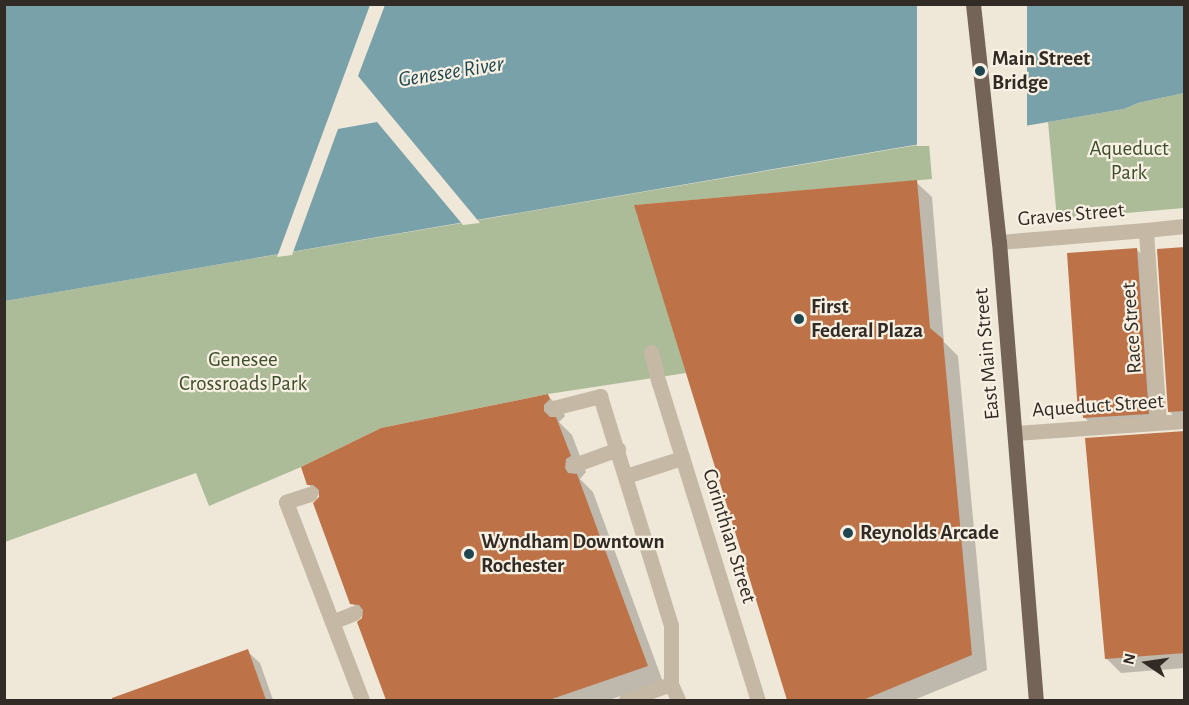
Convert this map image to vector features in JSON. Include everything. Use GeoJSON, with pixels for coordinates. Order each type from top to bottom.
{"type":"FeatureCollection","features":[{"type":"Feature","properties":{"kind":"main road","name":"East Main Street"},"geometry":{"type":"LineString","coordinates":[[973,4],[991,153],[1036,700]]}},
{"type":"Feature","properties":{"kind":"street","name":"Graves Street"},"geometry":{"type":"LineString","coordinates":[[999,243],[1185,226]]}},
{"type":"Feature","properties":{"kind":"street","name":"Race Street"},"geometry":{"type":"LineString","coordinates":[[1146,230],[1160,423]]}},
{"type":"Feature","properties":{"kind":"street","name":"Corinthian Street"},"geometry":{"type":"LineString","coordinates":[[651,352],[758,700]]}},
{"type":"Feature","properties":{"kind":"street"},"geometry":{"type":"LineString","coordinates":[[553,408],[600,396],[671,625],[671,684],[678,700]]}},
{"type":"Feature","properties":{"kind":"street","name":"Aqueduct Street"},"geometry":{"type":"LineString","coordinates":[[1015,434],[1185,421]]}},
{"type":"Feature","properties":{"kind":"street"},"geometry":{"type":"LineString","coordinates":[[574,465],[618,449]]}},
{"type":"Feature","properties":{"kind":"street"},"geometry":{"type":"LineString","coordinates":[[626,476],[682,458]]}},
{"type":"Feature","properties":{"kind":"street"},"geometry":{"type":"LineString","coordinates":[[310,494],[286,502],[362,700]]}},
{"type":"Feature","properties":{"kind":"street"},"geometry":{"type":"LineString","coordinates":[[332,622],[354,614]]}},
{"type":"Feature","properties":{"kind":"street"},"geometry":{"type":"LineString","coordinates":[[626,700],[671,684]]}},
{"type":"Feature","properties":{"kind":"green space","name":"Aqueduct Park"},"geometry":{"type":"Polygon","coordinates":[[[1184,93],[1184,208],[1057,219],[1048,122],[1124,109],[1138,103],[1184,93]]]}},
{"type":"Feature","properties":{"kind":"green space","name":"Genesee Crossroads Park"},"geometry":{"type":"Polygon","coordinates":[[[929,143],[932,179],[635,205],[686,373],[548,394],[381,428],[301,467],[209,506],[196,473],[5,542],[5,301],[929,143]]]}},
{"type":"Feature","properties":{"kind":"water","name":"Genesee River"},"geometry":{"type":"Polygon","coordinates":[[[5,5],[1184,5],[1184,93],[1138,103],[1124,109],[5,301],[5,5]]]}},
{"type":"Feature","properties":{"kind":"pier"},"geometry":{"type":"Polygon","coordinates":[[[370,5],[385,5],[358,76],[480,223],[463,225],[377,122],[338,129],[292,255],[277,257],[370,5]]]}},
{"type":"Feature","properties":{"kind":"pier","name":"Main Street Bridge"},"geometry":{"type":"Polygon","coordinates":[[[917,5],[1027,5],[1027,146],[917,146],[917,5]]]}},
{"type":"Feature","properties":{"kind":"building"},"geometry":{"type":"Polygon","coordinates":[[[917,180],[930,328],[943,339],[972,655],[863,700],[787,700],[634,205],[917,180]]]}},
{"type":"Feature","properties":{"kind":"building"},"geometry":{"type":"Polygon","coordinates":[[[1185,247],[1185,411],[1168,412],[1157,249],[1185,247]]]}},
{"type":"Feature","properties":{"kind":"building"},"geometry":{"type":"Polygon","coordinates":[[[1137,248],[1149,414],[1083,418],[1083,413],[1078,413],[1067,253],[1137,248]]]}},
{"type":"Feature","properties":{"kind":"building","name":"Wyndham Downtown Rochester"},"geometry":{"type":"Polygon","coordinates":[[[548,394],[550,399],[544,405],[544,411],[550,417],[556,417],[571,456],[566,459],[565,468],[568,473],[577,474],[648,666],[549,700],[386,700],[357,622],[362,618],[363,610],[359,605],[350,604],[313,503],[319,497],[319,490],[313,485],[307,485],[301,467],[381,428],[548,394]]]}},
{"type":"Feature","properties":{"kind":"building"},"geometry":{"type":"Polygon","coordinates":[[[1185,431],[1185,653],[1105,659],[1085,438],[1185,431]]]}},
{"type":"Feature","properties":{"kind":"building"},"geometry":{"type":"Polygon","coordinates":[[[248,649],[266,700],[112,700],[112,698],[248,649]]]}},
{"type":"Feature","properties":{"kind":"place","name":"Main Street Bridge"},"geometry":{"type":"Point","coordinates":[980,71]}},
{"type":"Feature","properties":{"kind":"place","name":"First Federal Plaza"},"geometry":{"type":"Point","coordinates":[799,319]}},
{"type":"Feature","properties":{"kind":"place","name":"Reynolds Arcade"},"geometry":{"type":"Point","coordinates":[848,533]}},
{"type":"Feature","properties":{"kind":"place","name":"Wyndham Downtown Rochester"},"geometry":{"type":"Point","coordinates":[469,554]}}]}
